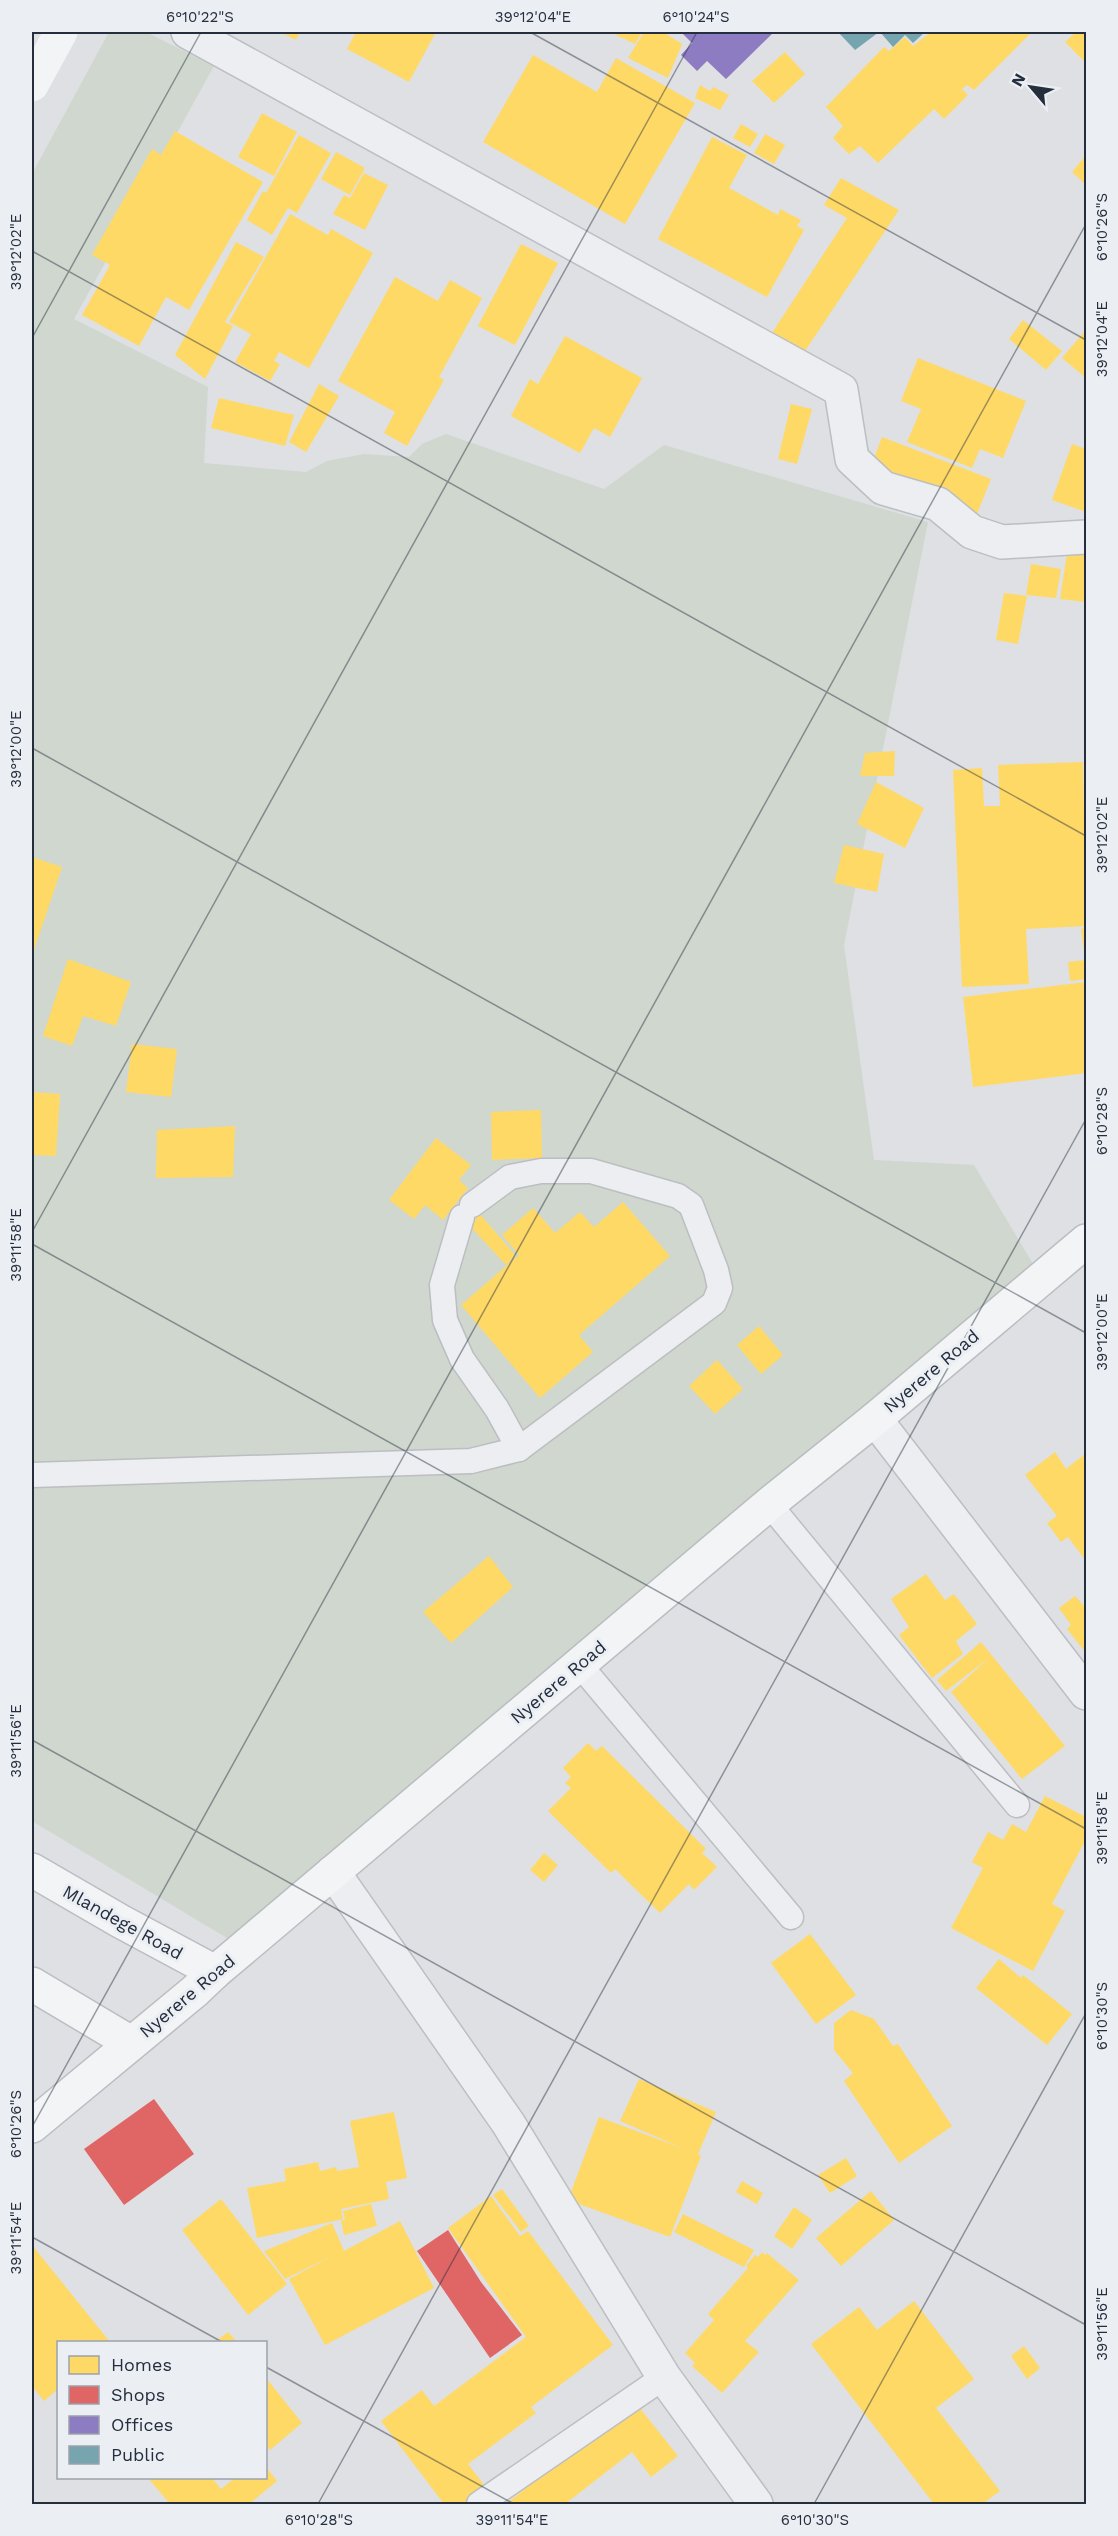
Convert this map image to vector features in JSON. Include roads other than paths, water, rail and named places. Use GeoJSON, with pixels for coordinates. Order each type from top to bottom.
{"type":"FeatureCollection","features":[{"type":"Feature","properties":{"kind":"main road"},"geometry":{"type":"LineString","coordinates":[[35,71],[61,32]]}},
{"type":"Feature","properties":{"kind":"main road","name":"Nyerere Road"},"geometry":{"type":"LineString","coordinates":[[32,2126],[195,1991],[769,1504],[875,1419],[1086,1241]]}},
{"type":"Feature","properties":{"kind":"main road","name":"Mlandege Road"},"geometry":{"type":"LineString","coordinates":[[32,1870],[120,1922],[215,1972]]}},
{"type":"Feature","properties":{"kind":"main road"},"geometry":{"type":"LineString","coordinates":[[32,1984],[131,2043]]}},
{"type":"Feature","properties":{"kind":"street"},"geometry":{"type":"LineString","coordinates":[[188,32],[841,390],[852,459],[883,488],[938,504],[972,532],[1002,542],[1086,537]]}},
{"type":"Feature","properties":{"kind":"street"},"geometry":{"type":"LineString","coordinates":[[875,1419],[1086,1693]]}},
{"type":"Feature","properties":{"kind":"street"},"geometry":{"type":"LineString","coordinates":[[333,1872],[508,2122],[664,2377],[756,2505]]}},
{"type":"Feature","properties":{"kind":"lane"},"geometry":{"type":"LineString","coordinates":[[32,1475],[471,1461],[519,1449],[714,1303],[720,1288],[716,1270],[691,1205],[678,1196],[591,1171],[541,1171],[510,1177],[467,1211],[442,1285],[445,1320],[462,1359],[497,1409],[519,1449]]}},
{"type":"Feature","properties":{"kind":"lane"},"geometry":{"type":"LineString","coordinates":[[769,1504],[1017,1805]]}},
{"type":"Feature","properties":{"kind":"lane"},"geometry":{"type":"LineString","coordinates":[[579,1664],[791,1917]]}},
{"type":"Feature","properties":{"kind":"lane"},"geometry":{"type":"LineString","coordinates":[[479,2505],[664,2377]]}}]}
